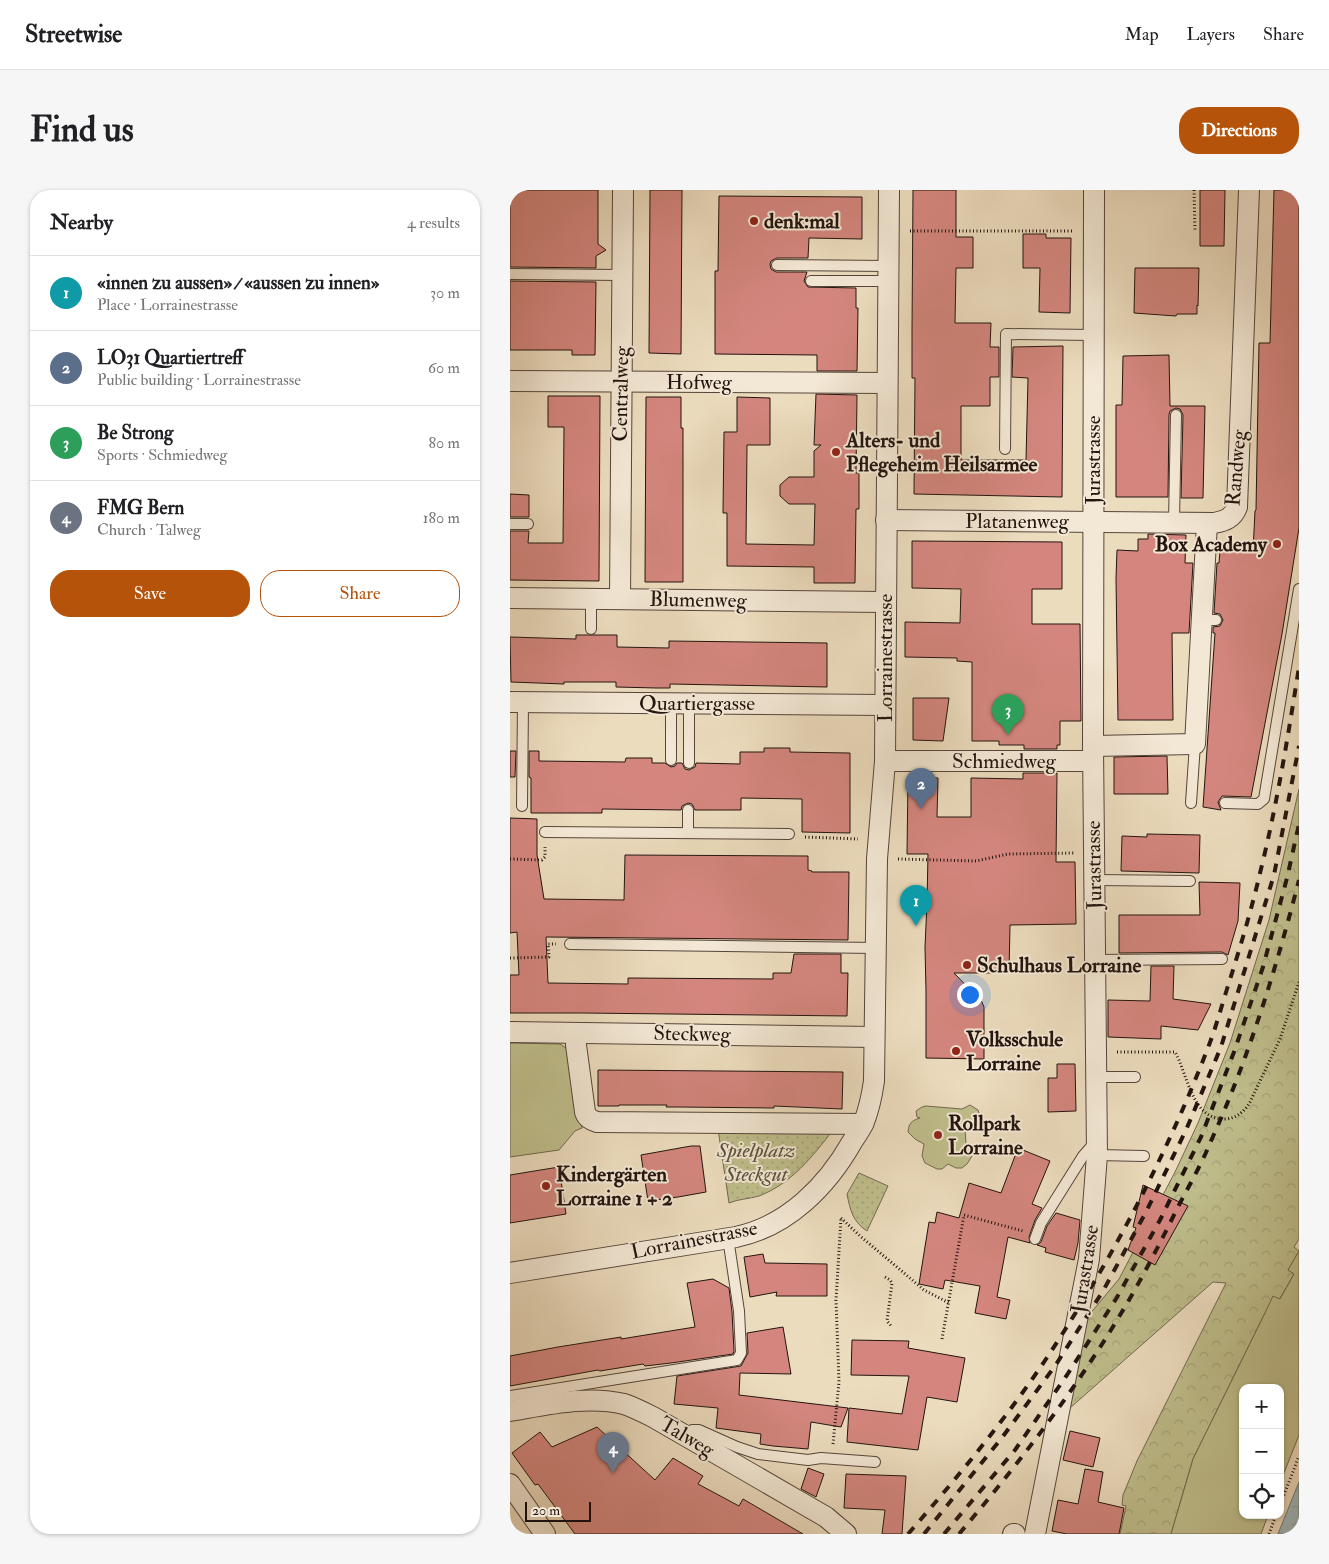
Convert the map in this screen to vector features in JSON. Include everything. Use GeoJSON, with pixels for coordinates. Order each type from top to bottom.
{"type":"FeatureCollection","features":[{"type":"Feature","properties":{"kind":"street","name":"Centralweg"},"geometry":{"type":"LineString","coordinates":[[620,599],[623,190]]}},
{"type":"Feature","properties":{"kind":"street","name":"Lorrainestrasse"},"geometry":{"type":"LineString","coordinates":[[510,1273],[742,1236],[767,1226],[786,1216],[804,1202],[832,1174],[863,1124],[874,1081],[878,849],[884,761],[889,190]]}},
{"type":"Feature","properties":{"kind":"street","name":"Jurastrasse"},"geometry":{"type":"LineString","coordinates":[[1034,1534],[1089,1259],[1096,1147],[1092,521],[1094,190]]}},
{"type":"Feature","properties":{"kind":"street","name":"Randweg"},"geometry":{"type":"LineString","coordinates":[[1195,744],[1209,620],[1207,523],[1230,518],[1235,513],[1237,507],[1249,190]]}},
{"type":"Feature","properties":{"kind":"street","name":"Hofweg"},"geometry":{"type":"LineString","coordinates":[[510,381],[887,383]]}},
{"type":"Feature","properties":{"kind":"street","name":"Platanenweg"},"geometry":{"type":"LineString","coordinates":[[886,520],[1207,523]]}},
{"type":"Feature","properties":{"kind":"street","name":"Blumenweg"},"geometry":{"type":"LineString","coordinates":[[510,598],[885,602]]}},
{"type":"Feature","properties":{"kind":"street","name":"Quartiergasse"},"geometry":{"type":"LineString","coordinates":[[517,702],[884,705]]}},
{"type":"Feature","properties":{"kind":"street"},"geometry":{"type":"LineString","coordinates":[[1093,754],[1195,744]]}},
{"type":"Feature","properties":{"kind":"street","name":"Schmiedweg"},"geometry":{"type":"LineString","coordinates":[[884,761],[1093,754]]}},
{"type":"Feature","properties":{"kind":"street","name":"Steckweg"},"geometry":{"type":"LineString","coordinates":[[510,1032],[874,1037]]}},
{"type":"Feature","properties":{"kind":"street"},"geometry":{"type":"LineString","coordinates":[[576,1033],[585,1112],[586,1116],[597,1122],[863,1124]]}},
{"type":"Feature","properties":{"kind":"street","name":"Talweg"},"geometry":{"type":"LineString","coordinates":[[510,1411],[559,1403],[605,1400],[625,1404],[687,1436],[826,1517],[846,1534]]}},
{"type":"Feature","properties":{"kind":"street"},"geometry":{"type":"LineString","coordinates":[[510,1484],[545,1534]]}},
{"type":"Feature","properties":{"kind":"lane"},"geometry":{"type":"LineString","coordinates":[[777,265],[889,274]]}},
{"type":"Feature","properties":{"kind":"lane"},"geometry":{"type":"LineString","coordinates":[[510,274],[622,275]]}},
{"type":"Feature","properties":{"kind":"lane"},"geometry":{"type":"LineString","coordinates":[[811,281],[889,274]]}},
{"type":"Feature","properties":{"kind":"lane"},"geometry":{"type":"LineString","coordinates":[[1005,449],[1006,334],[1093,335]]}},
{"type":"Feature","properties":{"kind":"lane"},"geometry":{"type":"LineString","coordinates":[[1174,522],[1176,415]]}},
{"type":"Feature","properties":{"kind":"lane"},"geometry":{"type":"LineString","coordinates":[[510,524],[528,524]]}},
{"type":"Feature","properties":{"kind":"lane"},"geometry":{"type":"LineString","coordinates":[[1224,803],[1258,804],[1264,799],[1299,589]]}},
{"type":"Feature","properties":{"kind":"lane"},"geometry":{"type":"LineString","coordinates":[[591,599],[591,629]]}},
{"type":"Feature","properties":{"kind":"lane"},"geometry":{"type":"LineString","coordinates":[[517,702],[522,806]]}},
{"type":"Feature","properties":{"kind":"lane"},"geometry":{"type":"LineString","coordinates":[[671,760],[680,703]]}},
{"type":"Feature","properties":{"kind":"lane"},"geometry":{"type":"LineString","coordinates":[[680,703],[689,763]]}},
{"type":"Feature","properties":{"kind":"lane"},"geometry":{"type":"LineString","coordinates":[[1191,803],[1195,744]]}},
{"type":"Feature","properties":{"kind":"lane"},"geometry":{"type":"LineString","coordinates":[[688,810],[688,833]]}},
{"type":"Feature","properties":{"kind":"lane"},"geometry":{"type":"LineString","coordinates":[[545,832],[794,834]]}},
{"type":"Feature","properties":{"kind":"lane"},"geometry":{"type":"LineString","coordinates":[[1095,880],[1190,881]]}},
{"type":"Feature","properties":{"kind":"lane"},"geometry":{"type":"LineString","coordinates":[[570,944],[876,948]]}},
{"type":"Feature","properties":{"kind":"lane"},"geometry":{"type":"LineString","coordinates":[[1094,960],[1222,959]]}},
{"type":"Feature","properties":{"kind":"lane"},"geometry":{"type":"LineString","coordinates":[[1096,1077],[1135,1077]]}},
{"type":"Feature","properties":{"kind":"lane"},"geometry":{"type":"LineString","coordinates":[[1036,1237],[1041,1223],[1082,1156],[1096,1147],[1144,1156]]}},
{"type":"Feature","properties":{"kind":"lane"},"geometry":{"type":"LineString","coordinates":[[510,1396],[737,1360],[741,1353],[739,1310],[728,1238]]}},
{"type":"Feature","properties":{"kind":"lane"},"geometry":{"type":"LineString","coordinates":[[687,1436],[692,1430],[699,1430],[758,1454],[808,1460],[827,1458],[875,1462]]}},
{"type":"Feature","properties":{"kind":"path"},"geometry":{"type":"LineString","coordinates":[[1194,190],[1195,232]]}},
{"type":"Feature","properties":{"kind":"path"},"geometry":{"type":"LineString","coordinates":[[889,232],[1094,232]]}},
{"type":"Feature","properties":{"kind":"path"},"geometry":{"type":"LineString","coordinates":[[510,860],[542,860],[545,857],[545,832]]}},
{"type":"Feature","properties":{"kind":"path"},"geometry":{"type":"LineString","coordinates":[[794,834],[878,849],[976,861],[1008,854],[1076,853]]}},
{"type":"Feature","properties":{"kind":"path"},"geometry":{"type":"LineString","coordinates":[[510,958],[549,957],[548,944],[570,944]]}},
{"type":"Feature","properties":{"kind":"path"},"geometry":{"type":"LineString","coordinates":[[1096,1052],[1175,1052],[1181,1062],[1199,1108],[1214,1118],[1232,1118],[1246,1110],[1250,1102],[1280,1039],[1299,982]]}},
{"type":"Feature","properties":{"kind":"path"},"geometry":{"type":"LineString","coordinates":[[942,1339],[964,1215],[1036,1237]]}},
{"type":"Feature","properties":{"kind":"path"},"geometry":{"type":"LineString","coordinates":[[835,1426],[839,1382],[836,1300],[841,1218],[858,1235],[924,1290],[949,1303]]}},
{"type":"Feature","properties":{"kind":"path"},"geometry":{"type":"LineString","coordinates":[[885,1277],[892,1284],[887,1321],[892,1327]]}},
{"type":"Feature","properties":{"kind":"path"},"geometry":{"type":"LineString","coordinates":[[1284,1495],[1299,1456]]}},
{"type":"Feature","properties":{"kind":"path"},"geometry":{"type":"LineString","coordinates":[[1269,1534],[1275,1519]]}},
{"type":"Feature","properties":{"kind":"green space"},"geometry":{"type":"Polygon","coordinates":[[[1299,789],[1299,1239],[1294,1247],[1299,1251],[1288,1270],[1294,1274],[1279,1300],[1265,1313],[1193,1459],[1171,1534],[1120,1534],[1126,1506],[1122,1505],[1123,1495],[1137,1461],[1226,1283],[1213,1282],[1062,1415],[1079,1327],[1119,1279],[1175,1172],[1198,1123],[1230,1043],[1269,920],[1299,789]]]}},
{"type":"Feature","properties":{"kind":"green space"},"geometry":{"type":"Polygon","coordinates":[[[510,1043],[560,1044],[566,1048],[569,1054],[582,1128],[575,1131],[559,1150],[510,1157],[510,1043]]]}},
{"type":"Feature","properties":{"kind":"green space","name":"Rollpark Lorraine"},"geometry":{"type":"Polygon","coordinates":[[[970,1105],[978,1110],[980,1116],[974,1124],[965,1127],[966,1145],[971,1151],[972,1156],[967,1164],[962,1168],[956,1168],[948,1164],[942,1169],[937,1169],[925,1163],[922,1156],[924,1144],[908,1132],[911,1123],[920,1118],[917,1117],[916,1111],[926,1106],[962,1109],[970,1105]]]}},
{"type":"Feature","properties":{"kind":"green space","name":"Spielplatz Steckgut"},"geometry":{"type":"Polygon","coordinates":[[[718,1129],[833,1130],[791,1177],[771,1191],[759,1196],[729,1203],[718,1129]]]}},
{"type":"Feature","properties":{"kind":"green space"},"geometry":{"type":"Polygon","coordinates":[[[859,1173],[888,1186],[867,1231],[858,1224],[853,1215],[847,1194],[859,1173]]]}},
{"type":"Feature","properties":{"kind":"green space"},"geometry":{"type":"Polygon","coordinates":[[[1299,1251],[1299,1435],[1284,1473],[1284,1384],[1239,1384],[1239,1519],[1267,1519],[1261,1534],[1171,1534],[1193,1459],[1273,1296],[1280,1299],[1294,1274],[1288,1270],[1299,1251]]]}},
{"type":"Feature","properties":{"kind":"water"},"geometry":{"type":"Polygon","coordinates":[[[1299,1482],[1299,1534],[1278,1534],[1299,1482]]]}},
{"type":"Feature","properties":{"kind":"building"},"geometry":{"type":"Polygon","coordinates":[[[510,190],[598,190],[598,244],[606,250],[596,256],[596,268],[510,267],[510,190]]]}},
{"type":"Feature","properties":{"kind":"building"},"geometry":{"type":"Polygon","coordinates":[[[650,190],[682,190],[681,354],[649,353],[650,190]]]}},
{"type":"Feature","properties":{"kind":"building"},"geometry":{"type":"Polygon","coordinates":[[[913,190],[956,190],[956,237],[973,237],[973,268],[956,268],[955,323],[991,323],[990,347],[999,347],[999,377],[990,377],[990,406],[961,406],[961,460],[1026,460],[1028,378],[1012,377],[1013,347],[1063,346],[1062,497],[914,494],[915,378],[912,378],[913,190]]]}},
{"type":"Feature","properties":{"kind":"building"},"geometry":{"type":"Polygon","coordinates":[[[1200,190],[1225,190],[1224,246],[1200,246],[1200,190]]]}},
{"type":"Feature","properties":{"kind":"building"},"geometry":{"type":"Polygon","coordinates":[[[1274,190],[1299,190],[1299,528],[1282,634],[1251,797],[1222,796],[1218,802],[1221,810],[1203,807],[1215,633],[1213,633],[1213,627],[1220,626],[1223,620],[1220,614],[1214,613],[1217,563],[1219,563],[1220,551],[1253,551],[1256,510],[1259,343],[1270,343],[1274,190]]]}},
{"type":"Feature","properties":{"kind":"building"},"geometry":{"type":"Polygon","coordinates":[[[719,196],[862,197],[862,239],[809,238],[808,258],[777,258],[771,261],[770,264],[771,269],[776,272],[807,272],[804,281],[808,287],[856,288],[856,308],[858,308],[857,371],[817,371],[817,355],[715,354],[715,271],[718,271],[719,196]]]}},
{"type":"Feature","properties":{"kind":"building"},"geometry":{"type":"Polygon","coordinates":[[[1023,234],[1046,234],[1046,238],[1071,238],[1070,313],[1039,312],[1040,268],[1023,268],[1023,234]]]}},
{"type":"Feature","properties":{"kind":"building"},"geometry":{"type":"Polygon","coordinates":[[[1135,268],[1199,268],[1197,314],[1177,314],[1176,316],[1134,313],[1135,268]]]}},
{"type":"Feature","properties":{"kind":"building"},"geometry":{"type":"Polygon","coordinates":[[[510,281],[596,282],[595,355],[572,355],[572,350],[510,350],[510,281]]]}},
{"type":"Feature","properties":{"kind":"building"},"geometry":{"type":"Polygon","coordinates":[[[1169,355],[1170,406],[1205,406],[1203,498],[1181,498],[1183,415],[1180,409],[1176,408],[1170,411],[1169,415],[1168,497],[1116,497],[1116,405],[1122,405],[1123,356],[1169,355]]]}},
{"type":"Feature","properties":{"kind":"building"},"geometry":{"type":"Polygon","coordinates":[[[816,394],[857,395],[856,473],[859,473],[859,509],[856,509],[855,583],[814,583],[814,567],[727,566],[727,513],[723,513],[724,432],[737,432],[737,397],[770,398],[770,445],[747,445],[746,544],[814,545],[815,504],[789,504],[780,496],[780,485],[789,477],[814,477],[814,451],[821,445],[814,445],[816,394]]]}},
{"type":"Feature","properties":{"kind":"building"},"geometry":{"type":"Polygon","coordinates":[[[548,396],[600,396],[599,581],[510,580],[510,531],[529,531],[528,543],[563,543],[564,427],[548,427],[548,396]]]}},
{"type":"Feature","properties":{"kind":"building"},"geometry":{"type":"Polygon","coordinates":[[[646,397],[681,397],[681,428],[683,428],[683,582],[645,582],[646,397]]]}},
{"type":"Feature","properties":{"kind":"building"},"geometry":{"type":"Polygon","coordinates":[[[510,494],[529,495],[529,517],[510,517],[510,494]]]}},
{"type":"Feature","properties":{"kind":"building"},"geometry":{"type":"Polygon","coordinates":[[[1148,534],[1186,535],[1185,563],[1193,563],[1189,633],[1172,633],[1173,720],[1118,720],[1117,550],[1138,551],[1138,539],[1148,539],[1148,534]]]}},
{"type":"Feature","properties":{"kind":"building"},"geometry":{"type":"Polygon","coordinates":[[[912,541],[1062,542],[1062,589],[1032,589],[1032,624],[1080,624],[1081,721],[1060,721],[1060,745],[1057,745],[1057,749],[1024,749],[1024,745],[999,745],[999,741],[972,741],[972,662],[957,661],[957,658],[905,657],[905,622],[960,623],[961,589],[912,588],[912,541]]]}},
{"type":"Feature","properties":{"kind":"building"},"geometry":{"type":"Polygon","coordinates":[[[576,635],[617,635],[617,647],[669,648],[669,641],[827,643],[827,687],[670,684],[670,688],[657,688],[616,687],[616,682],[564,682],[564,684],[511,682],[510,637],[576,639],[576,635]]]}},
{"type":"Feature","properties":{"kind":"building"},"geometry":{"type":"Polygon","coordinates":[[[913,698],[949,698],[943,741],[913,740],[913,698]]]}},
{"type":"Feature","properties":{"kind":"building"},"geometry":{"type":"Polygon","coordinates":[[[764,748],[790,748],[790,752],[850,753],[850,833],[802,832],[802,799],[741,798],[741,810],[695,810],[692,804],[688,803],[682,806],[681,810],[602,809],[602,813],[531,813],[529,751],[539,751],[539,761],[625,762],[626,758],[652,758],[652,763],[665,763],[671,767],[677,763],[682,763],[685,769],[689,770],[695,767],[696,763],[740,764],[740,752],[764,752],[764,748]]]}},
{"type":"Feature","properties":{"kind":"building"},"geometry":{"type":"Polygon","coordinates":[[[510,751],[516,751],[515,777],[510,777],[510,751]]]}},
{"type":"Feature","properties":{"kind":"building"},"geometry":{"type":"Polygon","coordinates":[[[1167,756],[1168,794],[1114,794],[1114,757],[1167,756]]]}},
{"type":"Feature","properties":{"kind":"building"},"geometry":{"type":"Polygon","coordinates":[[[1023,773],[1057,773],[1056,862],[1075,862],[1076,924],[1010,925],[1009,973],[954,973],[982,1002],[984,1007],[984,1059],[926,1058],[925,947],[928,854],[907,854],[908,777],[938,778],[937,817],[971,817],[971,778],[1023,779],[1023,773]]]}},
{"type":"Feature","properties":{"kind":"building"},"geometry":{"type":"Polygon","coordinates":[[[510,818],[537,819],[537,855],[544,899],[624,900],[625,855],[808,856],[808,870],[812,872],[849,872],[848,940],[546,937],[548,983],[628,984],[628,978],[773,979],[773,973],[791,973],[794,954],[841,954],[841,973],[848,973],[847,1016],[510,1013],[510,975],[519,975],[517,932],[510,933],[510,818]]]}},
{"type":"Feature","properties":{"kind":"building"},"geometry":{"type":"Polygon","coordinates":[[[1147,834],[1200,835],[1199,873],[1121,871],[1122,836],[1147,837],[1147,834]]]}},
{"type":"Feature","properties":{"kind":"building"},"geometry":{"type":"Polygon","coordinates":[[[1199,882],[1240,883],[1238,921],[1228,955],[1222,952],[1119,953],[1119,915],[1200,915],[1199,882]]]}},
{"type":"Feature","properties":{"kind":"building"},"geometry":{"type":"Polygon","coordinates":[[[1151,966],[1174,966],[1173,999],[1211,1004],[1198,1030],[1161,1026],[1161,1039],[1108,1037],[1108,1000],[1150,1001],[1151,966]]]}},
{"type":"Feature","properties":{"kind":"building"},"geometry":{"type":"Polygon","coordinates":[[[1057,1064],[1075,1064],[1076,1111],[1048,1112],[1048,1078],[1057,1078],[1057,1064]]]}},
{"type":"Feature","properties":{"kind":"building"},"geometry":{"type":"Polygon","coordinates":[[[598,1070],[843,1072],[842,1109],[774,1106],[774,1108],[666,1107],[667,1105],[598,1106],[598,1070]]]}},
{"type":"Feature","properties":{"kind":"building"},"geometry":{"type":"Polygon","coordinates":[[[700,1146],[706,1192],[648,1201],[641,1155],[700,1146]]]}},
{"type":"Feature","properties":{"kind":"building"},"geometry":{"type":"Polygon","coordinates":[[[1018,1148],[1050,1161],[1032,1204],[1042,1208],[1029,1237],[1030,1243],[1008,1237],[997,1297],[1010,1300],[1006,1319],[975,1313],[980,1286],[945,1280],[943,1289],[919,1284],[929,1222],[935,1223],[937,1212],[959,1218],[969,1183],[1001,1193],[1018,1148]]]}},
{"type":"Feature","properties":{"kind":"building"},"geometry":{"type":"Polygon","coordinates":[[[559,1167],[566,1214],[510,1223],[510,1175],[559,1167]]]}},
{"type":"Feature","properties":{"kind":"building"},"geometry":{"type":"Polygon","coordinates":[[[1143,1185],[1188,1206],[1155,1265],[1128,1250],[1136,1228],[1133,1227],[1143,1185]]]}},
{"type":"Feature","properties":{"kind":"building"},"geometry":{"type":"Polygon","coordinates":[[[1056,1213],[1080,1220],[1074,1260],[1045,1252],[1046,1248],[1037,1245],[1041,1242],[1047,1226],[1056,1213]]]}},
{"type":"Feature","properties":{"kind":"building"},"geometry":{"type":"Polygon","coordinates":[[[763,1254],[765,1263],[827,1264],[827,1296],[776,1296],[777,1292],[750,1297],[744,1257],[763,1254]]]}},
{"type":"Feature","properties":{"kind":"building"},"geometry":{"type":"Polygon","coordinates":[[[713,1279],[729,1288],[732,1312],[733,1354],[671,1363],[645,1366],[643,1364],[598,1370],[510,1386],[510,1356],[621,1337],[621,1339],[695,1327],[687,1283],[713,1279]]]}},
{"type":"Feature","properties":{"kind":"building"},"geometry":{"type":"Polygon","coordinates":[[[783,1327],[791,1374],[740,1373],[739,1395],[848,1408],[841,1427],[811,1422],[808,1449],[773,1446],[760,1444],[761,1434],[716,1428],[718,1408],[674,1404],[677,1376],[741,1366],[748,1353],[747,1333],[783,1327]]]}},
{"type":"Feature","properties":{"kind":"building"},"geometry":{"type":"Polygon","coordinates":[[[852,1340],[909,1341],[908,1348],[965,1358],[957,1402],[927,1397],[918,1450],[847,1442],[849,1408],[902,1414],[909,1376],[851,1375],[852,1340]]]}},
{"type":"Feature","properties":{"kind":"building"},"geometry":{"type":"Polygon","coordinates":[[[597,1427],[655,1480],[673,1458],[703,1476],[698,1484],[739,1506],[743,1499],[803,1534],[575,1534],[512,1453],[540,1432],[552,1447],[597,1427]]]}},
{"type":"Feature","properties":{"kind":"building"},"geometry":{"type":"Polygon","coordinates":[[[1070,1431],[1100,1438],[1093,1467],[1063,1460],[1070,1431]]]}},
{"type":"Feature","properties":{"kind":"building"},"geometry":{"type":"Polygon","coordinates":[[[808,1468],[824,1474],[816,1497],[801,1489],[808,1468]]]}},
{"type":"Feature","properties":{"kind":"building"},"geometry":{"type":"Polygon","coordinates":[[[1085,1469],[1103,1472],[1098,1502],[1124,1508],[1119,1534],[1067,1534],[1052,1531],[1058,1500],[1078,1504],[1085,1469]]]}},
{"type":"Feature","properties":{"kind":"building"},"geometry":{"type":"Polygon","coordinates":[[[846,1474],[906,1476],[902,1534],[882,1534],[885,1510],[844,1508],[846,1474]]]}},
{"type":"Feature","properties":{"kind":"railway"},"geometry":{"type":"LineString","coordinates":[[908,1534],[980,1448],[1046,1359],[1115,1246],[1175,1127],[1214,1031],[1253,902],[1277,796],[1299,667]]}},
{"type":"Feature","properties":{"kind":"railway"},"geometry":{"type":"LineString","coordinates":[[924,1534],[1001,1439],[1055,1366],[1103,1291],[1146,1212],[1186,1130],[1221,1047],[1274,875],[1299,746]]}},
{"type":"Feature","properties":{"kind":"railway"},"geometry":{"type":"LineString","coordinates":[[944,1534],[1015,1450],[1067,1375],[1116,1299],[1160,1220],[1201,1137],[1234,1052],[1263,967],[1287,878],[1299,824]]}},
{"type":"Feature","properties":{"kind":"railway"},"geometry":{"type":"LineString","coordinates":[[959,1534],[1026,1452],[1068,1395],[1108,1335],[1153,1256],[1204,1157],[1238,1077],[1271,980],[1299,880]]}},
{"type":"Feature","properties":{"kind":"place","name":"denk:mal"},"geometry":{"type":"Point","coordinates":[754,221]}},
{"type":"Feature","properties":{"kind":"place","name":"Alters- und Pflegeheim Heilsarmee"},"geometry":{"type":"Point","coordinates":[836,452]}},
{"type":"Feature","properties":{"kind":"place","name":"Box Academy"},"geometry":{"type":"Point","coordinates":[1277,544]}},
{"type":"Feature","properties":{"kind":"place","name":"Be Strong"},"geometry":{"type":"Point","coordinates":[1008,735]}},
{"type":"Feature","properties":{"kind":"place","name":"LO31 Quartiertreff"},"geometry":{"type":"Point","coordinates":[921,809]}},
{"type":"Feature","properties":{"kind":"place","name":"«innen zu aussen» ⁄ «aussen zu innen»"},"geometry":{"type":"Point","coordinates":[916,926]}},
{"type":"Feature","properties":{"kind":"place","name":"Schulhaus Lorraine"},"geometry":{"type":"Point","coordinates":[967,965]}},
{"type":"Feature","properties":{"kind":"place","name":"Volksschule Lorraine"},"geometry":{"type":"Point","coordinates":[956,1051]}},
{"type":"Feature","properties":{"kind":"place","name":"Rollpark Lorraine"},"geometry":{"type":"Point","coordinates":[938,1135]}},
{"type":"Feature","properties":{"kind":"place","name":"Kindergärten Lorraine 1 + 2"},"geometry":{"type":"Point","coordinates":[546,1186]}},
{"type":"Feature","properties":{"kind":"place","name":"FMG Bern"},"geometry":{"type":"Point","coordinates":[613,1473]}}]}
